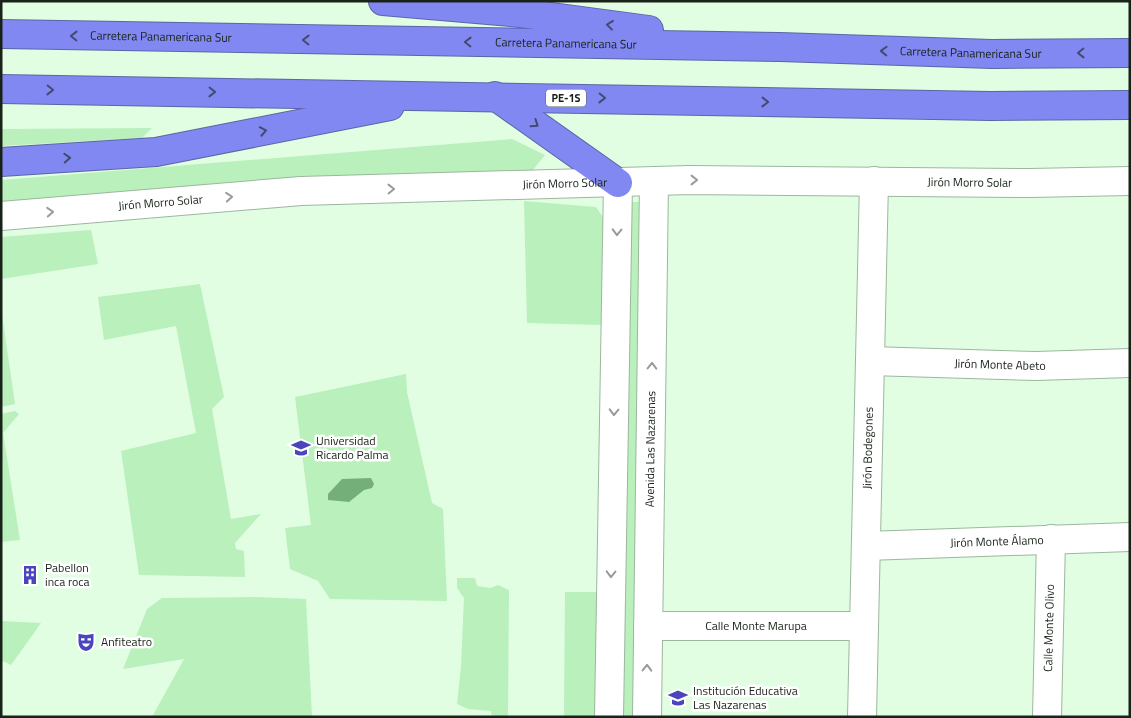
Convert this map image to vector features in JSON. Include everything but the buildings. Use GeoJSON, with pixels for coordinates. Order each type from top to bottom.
{"type":"FeatureCollection","features":[{"type":"Feature","properties":{"kind":"highway"},"geometry":{"type":"LineString","coordinates":[[383,1],[521,13],[780,47]]}},
{"type":"Feature","properties":{"kind":"highway","name":"Carretera Panamericana Sur"},"geometry":{"type":"LineString","coordinates":[[1,34],[780,47],[992,54],[1130,53]]}},
{"type":"Feature","properties":{"kind":"highway","name":"PE-1S"},"geometry":{"type":"LineString","coordinates":[[1,89],[990,106],[1130,105]]}},
{"type":"Feature","properties":{"kind":"highway"},"geometry":{"type":"LineString","coordinates":[[1,162],[156,152],[446,96]]}},
{"type":"Feature","properties":{"kind":"highway"},"geometry":{"type":"LineString","coordinates":[[495,96],[618,183]]}},
{"type":"Feature","properties":{"kind":"street","name":"Jirón Morro Solar"},"geometry":{"type":"LineString","coordinates":[[1,216],[301,191],[688,180],[1130,181]]}},
{"type":"Feature","properties":{"kind":"street","name":"Jirón Bodegones"},"geometry":{"type":"LineString","coordinates":[[862,717],[874,181]]}},
{"type":"Feature","properties":{"kind":"street","name":"Avenida Las Nazarenas"},"geometry":{"type":"LineString","coordinates":[[647,717],[654,182]]}},
{"type":"Feature","properties":{"kind":"street"},"geometry":{"type":"LineString","coordinates":[[609,717],[618,183]]}},
{"type":"Feature","properties":{"kind":"street","name":"Jirón Monte Abeto"},"geometry":{"type":"LineString","coordinates":[[870,361],[1036,366],[1130,363]]}},
{"type":"Feature","properties":{"kind":"street","name":"Jirón Monte Álamo"},"geometry":{"type":"LineString","coordinates":[[866,546],[1130,537]]}},
{"type":"Feature","properties":{"kind":"street","name":"Calle Monte Olivo"},"geometry":{"type":"LineString","coordinates":[[1047,717],[1051,539]]}},
{"type":"Feature","properties":{"kind":"street","name":"Calle Monte Marupa"},"geometry":{"type":"LineString","coordinates":[[648,626],[864,626]]}},
{"type":"Feature","properties":{"kind":"shaded area"},"geometry":{"type":"Polygon","coordinates":[[[152,128],[142,138],[1,146],[1,129],[152,128]]]}},
{"type":"Feature","properties":{"kind":"shaded area"},"geometry":{"type":"Polygon","coordinates":[[[512,139],[545,155],[533,170],[1,204],[1,180],[512,139]]]}},
{"type":"Feature","properties":{"kind":"shaded area"},"geometry":{"type":"Polygon","coordinates":[[[524,201],[596,207],[604,219],[602,325],[527,323],[524,201]]]}},
{"type":"Feature","properties":{"kind":"shaded area"},"geometry":{"type":"Polygon","coordinates":[[[628,202],[641,202],[633,717],[619,717],[628,202]]]}},
{"type":"Feature","properties":{"kind":"shaded area"},"geometry":{"type":"Polygon","coordinates":[[[91,230],[98,264],[1,279],[1,237],[91,230]]]}},
{"type":"Feature","properties":{"kind":"shaded area"},"geometry":{"type":"Polygon","coordinates":[[[200,284],[224,397],[212,409],[231,519],[261,514],[235,543],[236,549],[244,551],[245,577],[139,575],[121,451],[196,433],[176,326],[104,340],[98,297],[200,284]]]}},
{"type":"Feature","properties":{"kind":"shaded area"},"geometry":{"type":"Polygon","coordinates":[[[1,308],[15,404],[1,407],[1,308]]]}},
{"type":"Feature","properties":{"kind":"shaded area"},"geometry":{"type":"Polygon","coordinates":[[[406,374],[407,392],[432,503],[443,509],[447,601],[330,599],[318,581],[290,569],[285,528],[311,525],[295,397],[406,374]]]}},
{"type":"Feature","properties":{"kind":"shaded area"},"geometry":{"type":"Polygon","coordinates":[[[15,411],[19,414],[3,433],[20,540],[1,542],[1,414],[15,411]]]}},
{"type":"Feature","properties":{"kind":"shaded area"},"geometry":{"type":"Polygon","coordinates":[[[371,478],[374,484],[372,488],[364,490],[349,502],[328,500],[328,494],[342,479],[371,478]]]}},
{"type":"Feature","properties":{"kind":"shaded area"},"geometry":{"type":"Polygon","coordinates":[[[457,578],[475,578],[477,586],[490,588],[498,585],[509,590],[508,717],[492,717],[491,711],[468,709],[457,704],[464,598],[457,588],[457,578]]]}},
{"type":"Feature","properties":{"kind":"shaded area"},"geometry":{"type":"Polygon","coordinates":[[[565,592],[597,592],[596,717],[564,717],[565,592]]]}},
{"type":"Feature","properties":{"kind":"shaded area"},"geometry":{"type":"Polygon","coordinates":[[[256,597],[306,599],[312,717],[152,717],[184,659],[123,669],[147,609],[162,598],[256,597]]]}},
{"type":"Feature","properties":{"kind":"shaded area"},"geometry":{"type":"Polygon","coordinates":[[[1,621],[41,623],[11,665],[1,660],[1,621]]]}},
{"type":"Feature","properties":{"kind":"place","name":"Universidad Ricardo Palma"},"geometry":{"type":"Point","coordinates":[301,448]}},
{"type":"Feature","properties":{"kind":"place","name":"Pabellon inca roca"},"geometry":{"type":"Point","coordinates":[30,575]}},
{"type":"Feature","properties":{"kind":"place","name":"Anfiteatro"},"geometry":{"type":"Point","coordinates":[86,642]}},
{"type":"Feature","properties":{"kind":"place","name":"Institución Educativa Las Nazarenas"},"geometry":{"type":"Point","coordinates":[678,698]}}]}
